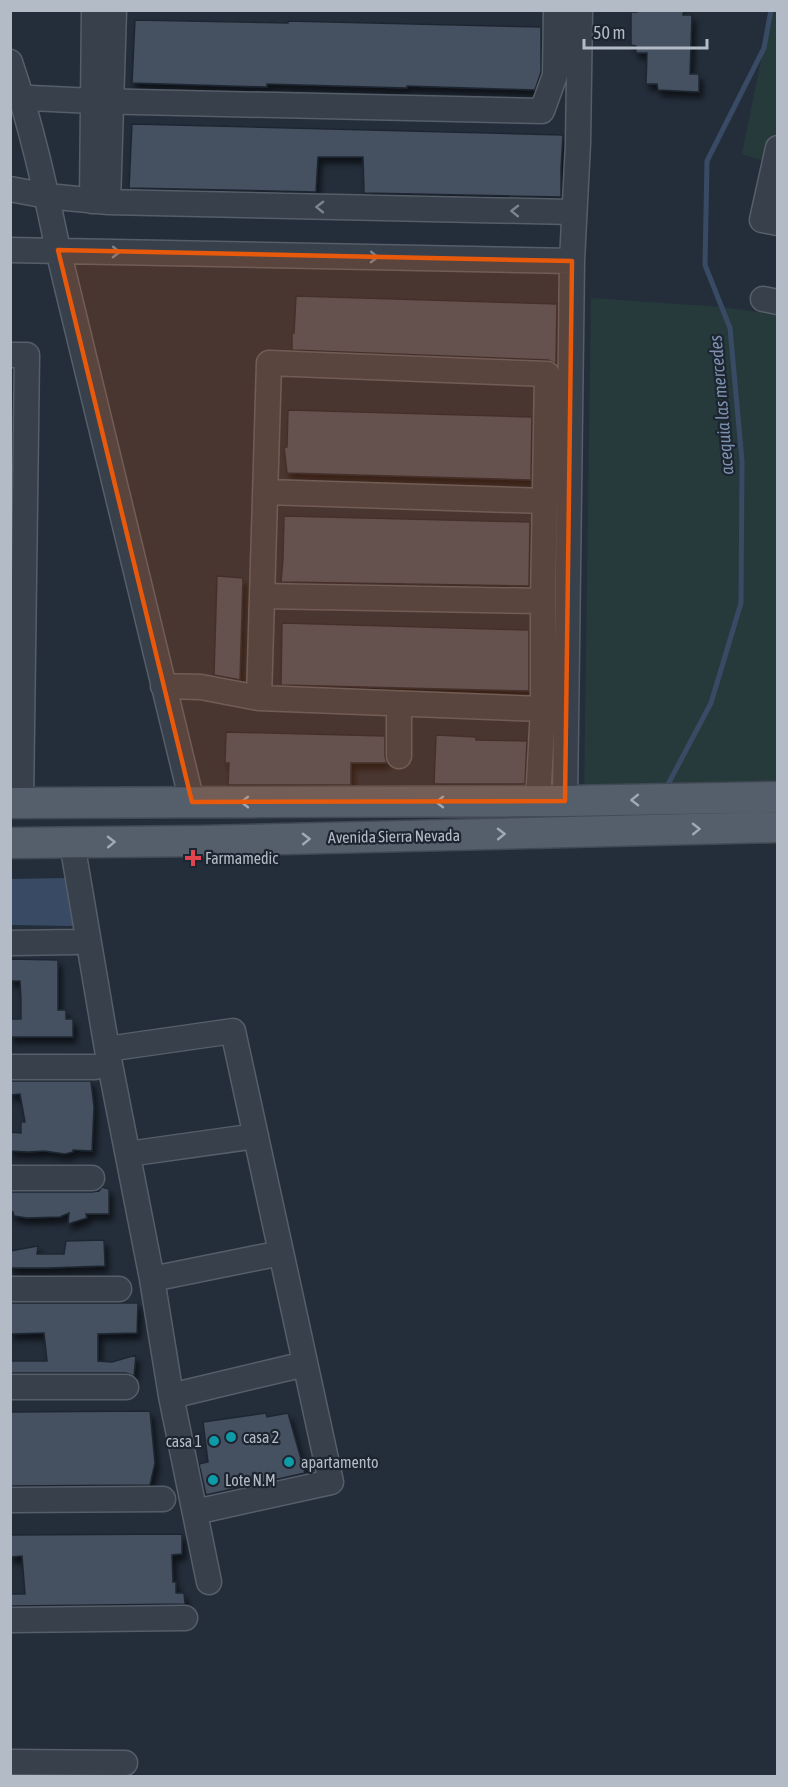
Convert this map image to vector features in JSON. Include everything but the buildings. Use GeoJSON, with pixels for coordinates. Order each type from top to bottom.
{"type":"FeatureCollection","features":[{"type":"Feature","properties":{"kind":"main road","name":"Avenida Sierra Nevada"},"geometry":{"type":"LineString","coordinates":[[16,803],[551,801],[777,797]]}},
{"type":"Feature","properties":{"kind":"main road","name":"Avenida Sierra Nevada"},"geometry":{"type":"LineString","coordinates":[[10,843],[203,841],[777,827]]}},
{"type":"Feature","properties":{"kind":"street"},"geometry":{"type":"LineString","coordinates":[[94,10],[103,101]]}},
{"type":"Feature","properties":{"kind":"street"},"geometry":{"type":"LineString","coordinates":[[100,202],[103,101],[114,10]]}},
{"type":"Feature","properties":{"kind":"street"},"geometry":{"type":"LineString","coordinates":[[16,97],[542,111],[555,75],[556,10]]}},
{"type":"Feature","properties":{"kind":"street"},"geometry":{"type":"LineString","coordinates":[[551,801],[573,212],[578,143],[580,10]]}},
{"type":"Feature","properties":{"kind":"street"},"geometry":{"type":"LineString","coordinates":[[10,62],[16,97],[47,196],[58,250],[192,802]]}},
{"type":"Feature","properties":{"kind":"street"},"geometry":{"type":"LineString","coordinates":[[776,162],[762,220],[777,223]]}},
{"type":"Feature","properties":{"kind":"street"},"geometry":{"type":"LineString","coordinates":[[10,189],[100,202],[573,212]]}},
{"type":"Feature","properties":{"kind":"street"},"geometry":{"type":"LineString","coordinates":[[10,250],[572,261]]}},
{"type":"Feature","properties":{"kind":"street"},"geometry":{"type":"LineString","coordinates":[[10,354],[27,355],[18,458],[16,803]]}},
{"type":"Feature","properties":{"kind":"street"},"geometry":{"type":"LineString","coordinates":[[259,698],[269,363],[547,374],[543,709],[551,801]]}},
{"type":"Feature","properties":{"kind":"street"},"geometry":{"type":"LineString","coordinates":[[266,492],[545,501]]}},
{"type":"Feature","properties":{"kind":"street"},"geometry":{"type":"LineString","coordinates":[[263,596],[543,601]]}},
{"type":"Feature","properties":{"kind":"street"},"geometry":{"type":"LineString","coordinates":[[163,686],[201,687],[259,698],[543,709]]}},
{"type":"Feature","properties":{"kind":"street"},"geometry":{"type":"LineString","coordinates":[[399,704],[399,756]]}},
{"type":"Feature","properties":{"kind":"street"},"geometry":{"type":"LineString","coordinates":[[72,843],[101,1058],[128,1154],[171,1396],[209,1582]]}},
{"type":"Feature","properties":{"kind":"street"},"geometry":{"type":"LineString","coordinates":[[10,943],[75,942]]}},
{"type":"Feature","properties":{"kind":"street"},"geometry":{"type":"LineString","coordinates":[[10,1067],[101,1058],[232,1031],[331,1482],[195,1512]]}},
{"type":"Feature","properties":{"kind":"street"},"geometry":{"type":"LineString","coordinates":[[128,1154],[256,1137]]}},
{"type":"Feature","properties":{"kind":"street"},"geometry":{"type":"LineString","coordinates":[[10,1178],[92,1178]]}},
{"type":"Feature","properties":{"kind":"street"},"geometry":{"type":"LineString","coordinates":[[152,1280],[281,1253]]}},
{"type":"Feature","properties":{"kind":"street"},"geometry":{"type":"LineString","coordinates":[[10,1289],[119,1288]]}},
{"type":"Feature","properties":{"kind":"street"},"geometry":{"type":"LineString","coordinates":[[171,1396],[305,1364]]}},
{"type":"Feature","properties":{"kind":"street"},"geometry":{"type":"LineString","coordinates":[[10,1387],[126,1387]]}},
{"type":"Feature","properties":{"kind":"street"},"geometry":{"type":"LineString","coordinates":[[10,1500],[163,1499]]}},
{"type":"Feature","properties":{"kind":"street"},"geometry":{"type":"LineString","coordinates":[[10,1620],[185,1618]]}},
{"type":"Feature","properties":{"kind":"street"},"geometry":{"type":"LineString","coordinates":[[10,1762],[125,1763]]}},
{"type":"Feature","properties":{"kind":"highlighted area"},"geometry":{"type":"Polygon","coordinates":[[[58,250],[572,261],[565,801],[192,802],[58,250]]]}},
{"type":"Feature","properties":{"kind":"green space"},"geometry":{"type":"Polygon","coordinates":[[[771,11],[777,11],[777,165],[742,154],[771,11]]]}},
{"type":"Feature","properties":{"kind":"green space"},"geometry":{"type":"Polygon","coordinates":[[[591,298],[722,307],[777,315],[777,797],[584,801],[591,298]]]}},
{"type":"Feature","properties":{"kind":"water"},"geometry":{"type":"Polygon","coordinates":[[[68,878],[75,926],[11,925],[10,879],[68,878]]]}},
{"type":"Feature","properties":{"kind":"waterway","name":"acequia las mercedes"},"geometry":{"type":"LineString","coordinates":[[665,790],[711,703],[741,603],[742,461],[730,328],[705,265],[707,161],[764,48],[771,10]]}},
{"type":"Feature","properties":{"kind":"place","name":"Farmamedic"},"geometry":{"type":"Point","coordinates":[193,858]}},
{"type":"Feature","properties":{"kind":"place","name":"casa 2"},"geometry":{"type":"Point","coordinates":[231,1437]}},
{"type":"Feature","properties":{"kind":"place","name":"casa 1"},"geometry":{"type":"Point","coordinates":[214,1441]}},
{"type":"Feature","properties":{"kind":"place","name":"apartamento"},"geometry":{"type":"Point","coordinates":[289,1462]}},
{"type":"Feature","properties":{"kind":"place","name":"Lote N.M"},"geometry":{"type":"Point","coordinates":[213,1480]}}]}
